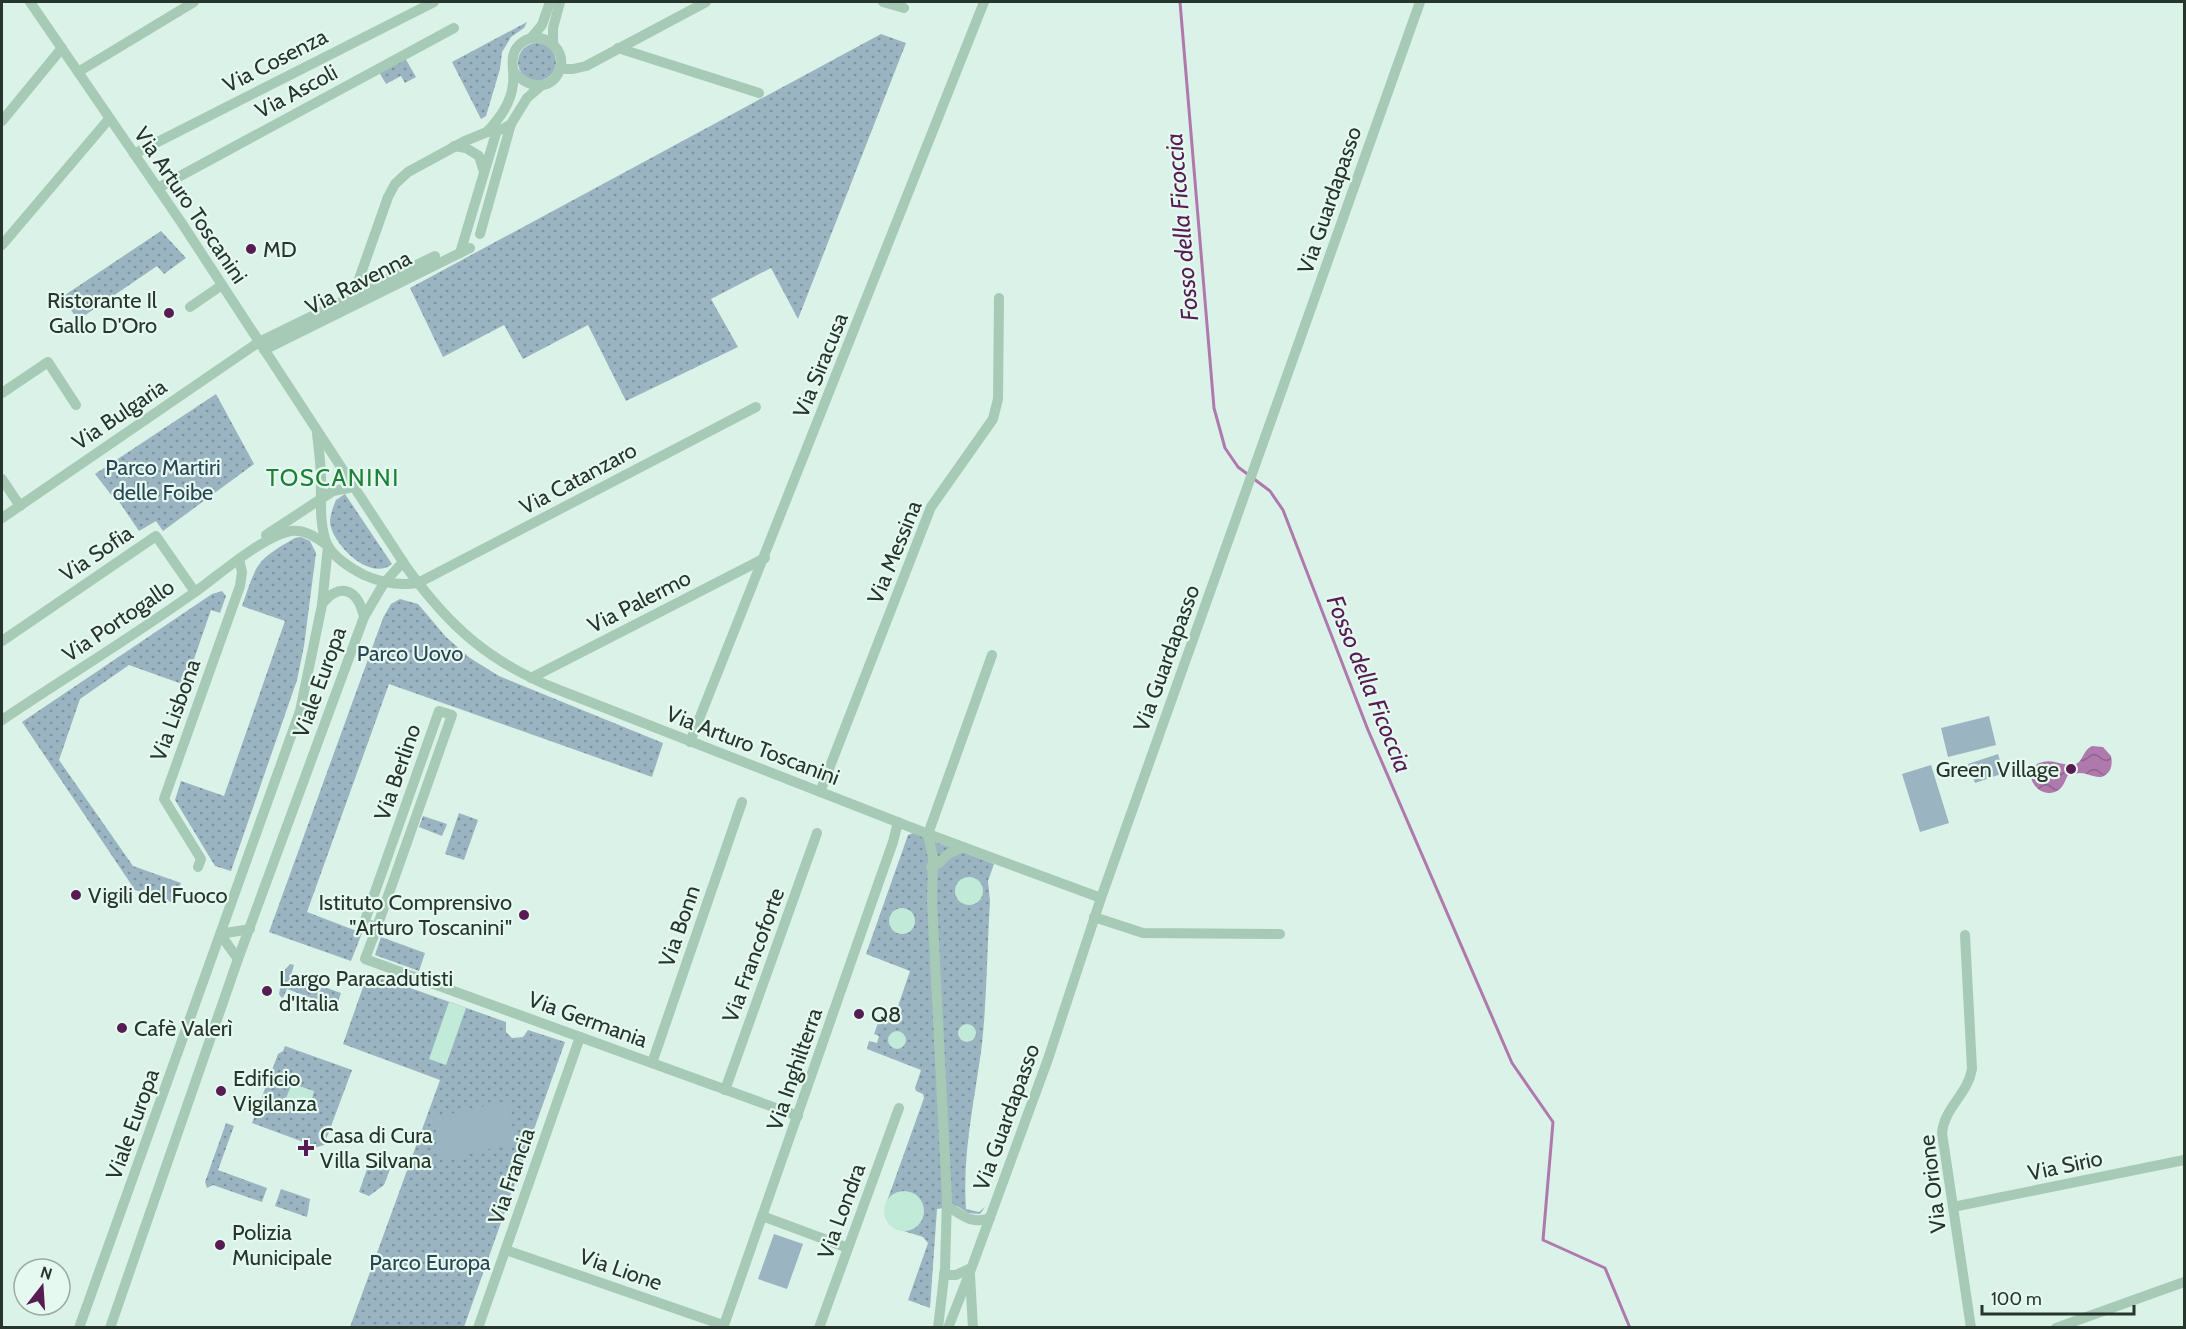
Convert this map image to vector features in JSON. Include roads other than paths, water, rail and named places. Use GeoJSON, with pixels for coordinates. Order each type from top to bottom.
{"type":"FeatureCollection","features":[{"type":"Feature","properties":{"kind":"street","name":"Via Arturo Toscanini"},"geometry":{"type":"LineString","coordinates":[[30,2],[158,188],[418,584],[448,618],[474,642],[502,663],[531,678],[928,834],[1101,898]]}},
{"type":"Feature","properties":{"kind":"street"},"geometry":{"type":"LineString","coordinates":[[78,72],[194,2]]}},
{"type":"Feature","properties":{"kind":"street","name":"Via Cosenza"},"geometry":{"type":"LineString","coordinates":[[134,154],[434,2]]}},
{"type":"Feature","properties":{"kind":"street"},"geometry":{"type":"LineString","coordinates":[[531,38],[542,25],[550,2]]}},
{"type":"Feature","properties":{"kind":"street"},"geometry":{"type":"LineString","coordinates":[[480,234],[512,124],[527,98],[556,76],[560,69],[560,56],[554,44],[553,28],[560,2]]}},
{"type":"Feature","properties":{"kind":"street"},"geometry":{"type":"LineString","coordinates":[[560,69],[582,67],[706,2]]}},
{"type":"Feature","properties":{"kind":"street"},"geometry":{"type":"LineString","coordinates":[[883,2],[904,8]]}},
{"type":"Feature","properties":{"kind":"street","name":"Via Siracusa"},"geometry":{"type":"LineString","coordinates":[[690,742],[984,2]]}},
{"type":"Feature","properties":{"kind":"street","name":"Via Guardapasso"},"geometry":{"type":"LineString","coordinates":[[948,1328],[1048,1059],[1094,917],[1420,2]]}},
{"type":"Feature","properties":{"kind":"street","name":"Via Ascoli"},"geometry":{"type":"LineString","coordinates":[[158,188],[454,28]]}},
{"type":"Feature","properties":{"kind":"street"},"geometry":{"type":"LineString","coordinates":[[486,214],[473,210],[484,172],[492,131],[512,92],[513,53],[524,40],[531,38],[547,40],[554,44]]}},
{"type":"Feature","properties":{"kind":"street"},"geometry":{"type":"LineString","coordinates":[[2,121],[62,48]]}},
{"type":"Feature","properties":{"kind":"street"},"geometry":{"type":"LineString","coordinates":[[618,48],[759,93]]}},
{"type":"Feature","properties":{"kind":"street"},"geometry":{"type":"LineString","coordinates":[[513,70],[524,83],[533,86],[542,85]]}},
{"type":"Feature","properties":{"kind":"street"},"geometry":{"type":"LineString","coordinates":[[2,245],[109,119]]}},
{"type":"Feature","properties":{"kind":"street"},"geometry":{"type":"LineString","coordinates":[[353,296],[395,184],[408,172],[454,146],[512,124]]}},
{"type":"Feature","properties":{"kind":"street"},"geometry":{"type":"LineString","coordinates":[[454,146],[466,148],[479,156],[484,172]]}},
{"type":"Feature","properties":{"kind":"street","name":"Via Ravenna"},"geometry":{"type":"LineString","coordinates":[[261,346],[465,250],[473,210]]}},
{"type":"Feature","properties":{"kind":"street"},"geometry":{"type":"LineString","coordinates":[[261,346],[353,296],[435,256]]}},
{"type":"Feature","properties":{"kind":"street"},"geometry":{"type":"LineString","coordinates":[[190,307],[222,285]]}},
{"type":"Feature","properties":{"kind":"street","name":"Via Messina"},"geometry":{"type":"LineString","coordinates":[[820,792],[931,507],[993,419],[998,399],[999,298]]}},
{"type":"Feature","properties":{"kind":"street","name":"Via Bulgaria"},"geometry":{"type":"LineString","coordinates":[[2,518],[261,346]]}},
{"type":"Feature","properties":{"kind":"street"},"geometry":{"type":"LineString","coordinates":[[2,393],[48,362],[76,405]]}},
{"type":"Feature","properties":{"kind":"street","name":"Via Catanzaro"},"geometry":{"type":"LineString","coordinates":[[418,584],[756,407]]}},
{"type":"Feature","properties":{"kind":"street","name":"Via Arturo Toscanini"},"geometry":{"type":"LineString","coordinates":[[316,431],[320,467],[320,515],[328,546]]}},
{"type":"Feature","properties":{"kind":"street"},"geometry":{"type":"LineString","coordinates":[[2,479],[20,506]]}},
{"type":"Feature","properties":{"kind":"street"},"geometry":{"type":"LineString","coordinates":[[320,500],[335,489],[354,487]]}},
{"type":"Feature","properties":{"kind":"street","name":"Via Portogallo"},"geometry":{"type":"LineString","coordinates":[[255,549],[260,539],[320,500]]}},
{"type":"Feature","properties":{"kind":"street","name":"Via Portogallo"},"geometry":{"type":"LineString","coordinates":[[2,720],[195,592],[239,559],[279,535],[295,530],[306,533],[328,546]]}},
{"type":"Feature","properties":{"kind":"street","name":"Via Sofia"},"geometry":{"type":"LineString","coordinates":[[2,641],[156,536],[195,592]]}},
{"type":"Feature","properties":{"kind":"street"},"geometry":{"type":"LineString","coordinates":[[328,546],[350,567],[384,583],[418,584]]}},
{"type":"Feature","properties":{"kind":"street","name":"Viale Europa"},"geometry":{"type":"LineString","coordinates":[[80,1328],[300,711],[322,605],[328,546]]}},
{"type":"Feature","properties":{"kind":"street","name":"Via Palermo"},"geometry":{"type":"LineString","coordinates":[[531,678],[765,558]]}},
{"type":"Feature","properties":{"kind":"street","name":"Via Lisbona"},"geometry":{"type":"LineString","coordinates":[[198,867],[201,859],[164,799],[240,586],[242,572],[239,559]]}},
{"type":"Feature","properties":{"kind":"street"},"geometry":{"type":"LineString","coordinates":[[384,583],[403,562]]}},
{"type":"Feature","properties":{"kind":"street","name":"Viale Europa"},"geometry":{"type":"LineString","coordinates":[[110,1328],[249,929],[364,617],[384,583]]}},
{"type":"Feature","properties":{"kind":"street","name":"Viale Europa"},"geometry":{"type":"LineString","coordinates":[[322,605],[333,593],[347,591],[357,598],[364,617]]}},
{"type":"Feature","properties":{"kind":"street"},"geometry":{"type":"LineString","coordinates":[[938,1328],[944,1275],[947,1206],[933,858],[928,834],[992,655]]}},
{"type":"Feature","properties":{"kind":"street","name":"Via Berlino"},"geometry":{"type":"LineString","coordinates":[[365,959],[377,927],[452,715],[439,711],[364,923],[377,927]]}},
{"type":"Feature","properties":{"kind":"street","name":"Via Bonn"},"geometry":{"type":"LineString","coordinates":[[652,1063],[742,802]]}},
{"type":"Feature","properties":{"kind":"street","name":"Via Inghilterra"},"geometry":{"type":"LineString","coordinates":[[723,1326],[798,1116],[898,822]]}},
{"type":"Feature","properties":{"kind":"street","name":"Via Francoforte"},"geometry":{"type":"LineString","coordinates":[[725,1090],[817,833]]}},
{"type":"Feature","properties":{"kind":"street"},"geometry":{"type":"LineString","coordinates":[[932,867],[948,854],[963,847]]}},
{"type":"Feature","properties":{"kind":"street"},"geometry":{"type":"LineString","coordinates":[[1094,917],[1128,930],[1146,933],[1280,934]]}},
{"type":"Feature","properties":{"kind":"street"},"geometry":{"type":"LineString","coordinates":[[238,959],[220,934],[249,929]]}},
{"type":"Feature","properties":{"kind":"street","name":"Via Orione"},"geometry":{"type":"LineString","coordinates":[[1965,934],[1972,1069],[1966,1088],[1948,1114],[1942,1133],[1971,1328]]}},
{"type":"Feature","properties":{"kind":"street","name":"Via Germania"},"geometry":{"type":"LineString","coordinates":[[365,959],[798,1116]]}},
{"type":"Feature","properties":{"kind":"street","name":"Via Francia"},"geometry":{"type":"LineString","coordinates":[[478,1328],[580,1037]]}},
{"type":"Feature","properties":{"kind":"street","name":"Via Londra"},"geometry":{"type":"LineString","coordinates":[[819,1328],[899,1108]]}},
{"type":"Feature","properties":{"kind":"street","name":"Via Sirio"},"geometry":{"type":"LineString","coordinates":[[1953,1208],[2184,1160]]}},
{"type":"Feature","properties":{"kind":"street"},"geometry":{"type":"LineString","coordinates":[[947,1206],[971,1220],[982,1221],[990,1218]]}},
{"type":"Feature","properties":{"kind":"street"},"geometry":{"type":"LineString","coordinates":[[762,1216],[848,1248]]}},
{"type":"Feature","properties":{"kind":"street","name":"Via Lione"},"geometry":{"type":"LineString","coordinates":[[506,1250],[723,1326]]}},
{"type":"Feature","properties":{"kind":"street"},"geometry":{"type":"LineString","coordinates":[[944,1275],[956,1275],[971,1270],[973,1328]]}},
{"type":"Feature","properties":{"kind":"street"},"geometry":{"type":"LineString","coordinates":[[2056,1328],[2184,1282]]}},
{"type":"Feature","properties":{"kind":"water","name":"Green Village"},"geometry":{"type":"Polygon","coordinates":[[[2092,746],[2103,747],[2111,756],[2110,770],[2106,775],[2098,777],[2070,772],[2060,789],[2051,793],[2041,791],[2034,785],[2031,776],[2037,764],[2048,761],[2066,765],[2076,764],[2092,746]]]}},
{"type":"Feature","properties":{"kind":"waterway","name":"Fosso della Ficoccia"},"geometry":{"type":"LineString","coordinates":[[1180,2],[1214,408],[1225,448],[1238,467],[1270,491],[1283,510],[1368,730],[1512,1063],[1553,1122],[1543,1240],[1605,1268],[1630,1328]]}},
{"type":"Feature","properties":{"kind":"place","name":"MD"},"geometry":{"type":"Point","coordinates":[251,249]}},
{"type":"Feature","properties":{"kind":"place","name":"Ristorante Il Gallo D'Oro"},"geometry":{"type":"Point","coordinates":[169,313]}},
{"type":"Feature","properties":{"kind":"place","name":"Green Village"},"geometry":{"type":"Point","coordinates":[2071,769]}},
{"type":"Feature","properties":{"kind":"place","name":"Vigili del Fuoco"},"geometry":{"type":"Point","coordinates":[76,895]}},
{"type":"Feature","properties":{"kind":"place","name":"Istituto Comprensivo \"Arturo Toscanini\""},"geometry":{"type":"Point","coordinates":[524,915]}},
{"type":"Feature","properties":{"kind":"place","name":"Largo Paracadutisti d'Italia"},"geometry":{"type":"Point","coordinates":[267,991]}},
{"type":"Feature","properties":{"kind":"place","name":"Q8"},"geometry":{"type":"Point","coordinates":[859,1014]}},
{"type":"Feature","properties":{"kind":"place","name":"Cafè Valerì"},"geometry":{"type":"Point","coordinates":[122,1028]}},
{"type":"Feature","properties":{"kind":"place","name":"Edificio Vigilanza"},"geometry":{"type":"Point","coordinates":[221,1091]}},
{"type":"Feature","properties":{"kind":"place","name":"Casa di Cura Villa Silvana"},"geometry":{"type":"Point","coordinates":[306,1148]}},
{"type":"Feature","properties":{"kind":"place","name":"Polizia Municipale"},"geometry":{"type":"Point","coordinates":[220,1245]}},
{"type":"Feature","properties":{"kind":"district","name":"TOSCANINI"},"geometry":{"type":"Point","coordinates":[333,478]}},
{"type":"Feature","properties":{"kind":"park label","name":"Parco Martiri delle Foibe"},"geometry":{"type":"Point","coordinates":[163,480]}},
{"type":"Feature","properties":{"kind":"park label","name":"Parco Uovo"},"geometry":{"type":"Point","coordinates":[410,653]}},
{"type":"Feature","properties":{"kind":"park label","name":"Parco Europa"},"geometry":{"type":"Point","coordinates":[430,1262]}}]}
